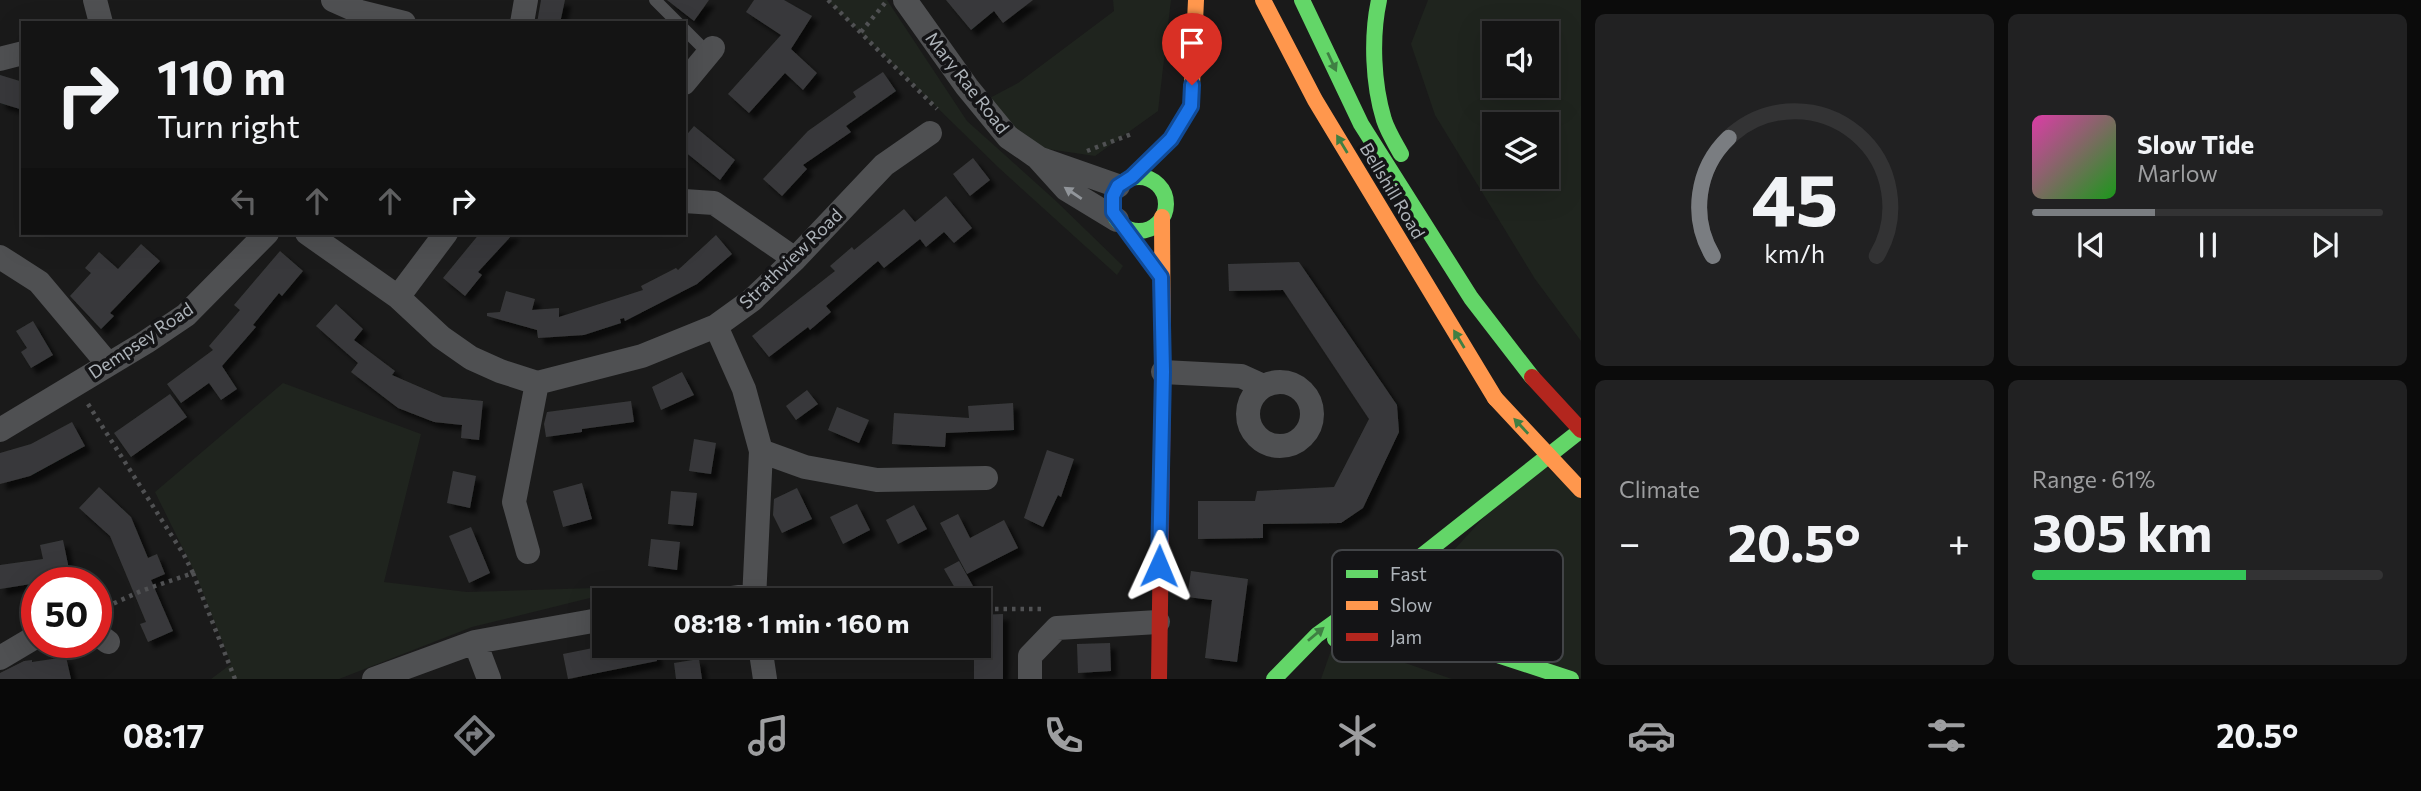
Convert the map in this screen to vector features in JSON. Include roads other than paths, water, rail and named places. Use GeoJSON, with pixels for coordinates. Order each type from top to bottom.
{"type":"FeatureCollection","features":[{"type":"Feature","properties":{"kind":"main road"},"geometry":{"type":"LineString","coordinates":[[1161,277],[1120,223],[1112,204],[1125,182],[1171,139],[1191,106],[1196,0]]}},
{"type":"Feature","properties":{"kind":"main road","name":"Bellshill Road"},"geometry":{"type":"LineString","coordinates":[[1263,0],[1315,100],[1495,397],[1581,490]]}},
{"type":"Feature","properties":{"kind":"main road","name":"Bellshill Road"},"geometry":{"type":"LineString","coordinates":[[1302,0],[1361,124],[1471,298],[1532,377],[1581,430]]}},
{"type":"Feature","properties":{"kind":"main road"},"geometry":{"type":"LineString","coordinates":[[1379,0],[1375,14],[1376,61],[1384,119],[1471,298]]}},
{"type":"Feature","properties":{"kind":"main road"},"geometry":{"type":"LineString","coordinates":[[1125,182],[1150,179],[1163,191],[1166,200],[1162,217],[1161,277],[1163,372],[1159,679]]}},
{"type":"Feature","properties":{"kind":"main road"},"geometry":{"type":"LineString","coordinates":[[1120,223],[1140,231],[1156,224],[1162,217]]}},
{"type":"Feature","properties":{"kind":"main road"},"geometry":{"type":"LineString","coordinates":[[1428,550],[1581,430]]}},
{"type":"Feature","properties":{"kind":"main road"},"geometry":{"type":"LineString","coordinates":[[1274,679],[1296,652],[1332,621]]}},
{"type":"Feature","properties":{"kind":"main road"},"geometry":{"type":"LineString","coordinates":[[1519,662],[1571,679]]}},
{"type":"Feature","properties":{"kind":"street"},"geometry":{"type":"LineString","coordinates":[[96,0],[101,21]]}},
{"type":"Feature","properties":{"kind":"street"},"geometry":{"type":"LineString","coordinates":[[333,0],[360,12],[396,21]]}},
{"type":"Feature","properties":{"kind":"street"},"geometry":{"type":"LineString","coordinates":[[522,21],[526,0]]}},
{"type":"Feature","properties":{"kind":"street","name":"Mary Rae Road"},"geometry":{"type":"LineString","coordinates":[[905,0],[967,87],[1008,137],[1037,157],[1066,189],[1120,223]]}},
{"type":"Feature","properties":{"kind":"street"},"geometry":{"type":"LineString","coordinates":[[686,81],[711,51]]}},
{"type":"Feature","properties":{"kind":"street"},"geometry":{"type":"LineString","coordinates":[[0,60],[21,54]]}},
{"type":"Feature","properties":{"kind":"street","name":"Strathview Road"},"geometry":{"type":"LineString","coordinates":[[537,383],[642,356],[716,326],[752,300],[884,165],[933,121]]}},
{"type":"Feature","properties":{"kind":"street","name":"Mary Rae Road"},"geometry":{"type":"LineString","coordinates":[[1037,157],[1125,182]]}},
{"type":"Feature","properties":{"kind":"street"},"geometry":{"type":"LineString","coordinates":[[686,201],[714,203],[795,259]]}},
{"type":"Feature","properties":{"kind":"street","name":"Dempsey Road"},"geometry":{"type":"LineString","coordinates":[[0,430],[187,315],[265,235]]}},
{"type":"Feature","properties":{"kind":"street"},"geometry":{"type":"LineString","coordinates":[[310,235],[398,297],[441,337],[471,358],[537,383],[514,502],[528,552]]}},
{"type":"Feature","properties":{"kind":"street"},"geometry":{"type":"LineString","coordinates":[[398,297],[444,235]]}},
{"type":"Feature","properties":{"kind":"street"},"geometry":{"type":"LineString","coordinates":[[0,257],[39,282],[108,364]]}},
{"type":"Feature","properties":{"kind":"street"},"geometry":{"type":"LineString","coordinates":[[716,326],[744,388],[761,450],[754,588]]}},
{"type":"Feature","properties":{"kind":"street"},"geometry":{"type":"LineString","coordinates":[[1163,372],[1241,376],[1263,386]]}},
{"type":"Feature","properties":{"kind":"street"},"geometry":{"type":"LineString","coordinates":[[761,450],[805,467],[877,480],[986,478]]}},
{"type":"Feature","properties":{"kind":"street"},"geometry":{"type":"LineString","coordinates":[[374,679],[475,642],[592,621]]}},
{"type":"Feature","properties":{"kind":"street"},"geometry":{"type":"LineString","coordinates":[[1030,679],[1030,656],[1057,628],[1158,622]]}},
{"type":"Feature","properties":{"kind":"street"},"geometry":{"type":"LineString","coordinates":[[475,642],[489,679]]}},
{"type":"Feature","properties":{"kind":"street"},"geometry":{"type":"LineString","coordinates":[[0,658],[21,646]]}},
{"type":"Feature","properties":{"kind":"street"},"geometry":{"type":"LineString","coordinates":[[762,658],[765,679]]}},
{"type":"Feature","properties":{"kind":"lane"},"geometry":{"type":"LineString","coordinates":[[655,0],[676,21]]}},
{"type":"Feature","properties":{"kind":"lane"},"geometry":{"type":"LineString","coordinates":[[686,31],[711,51]]}}]}
